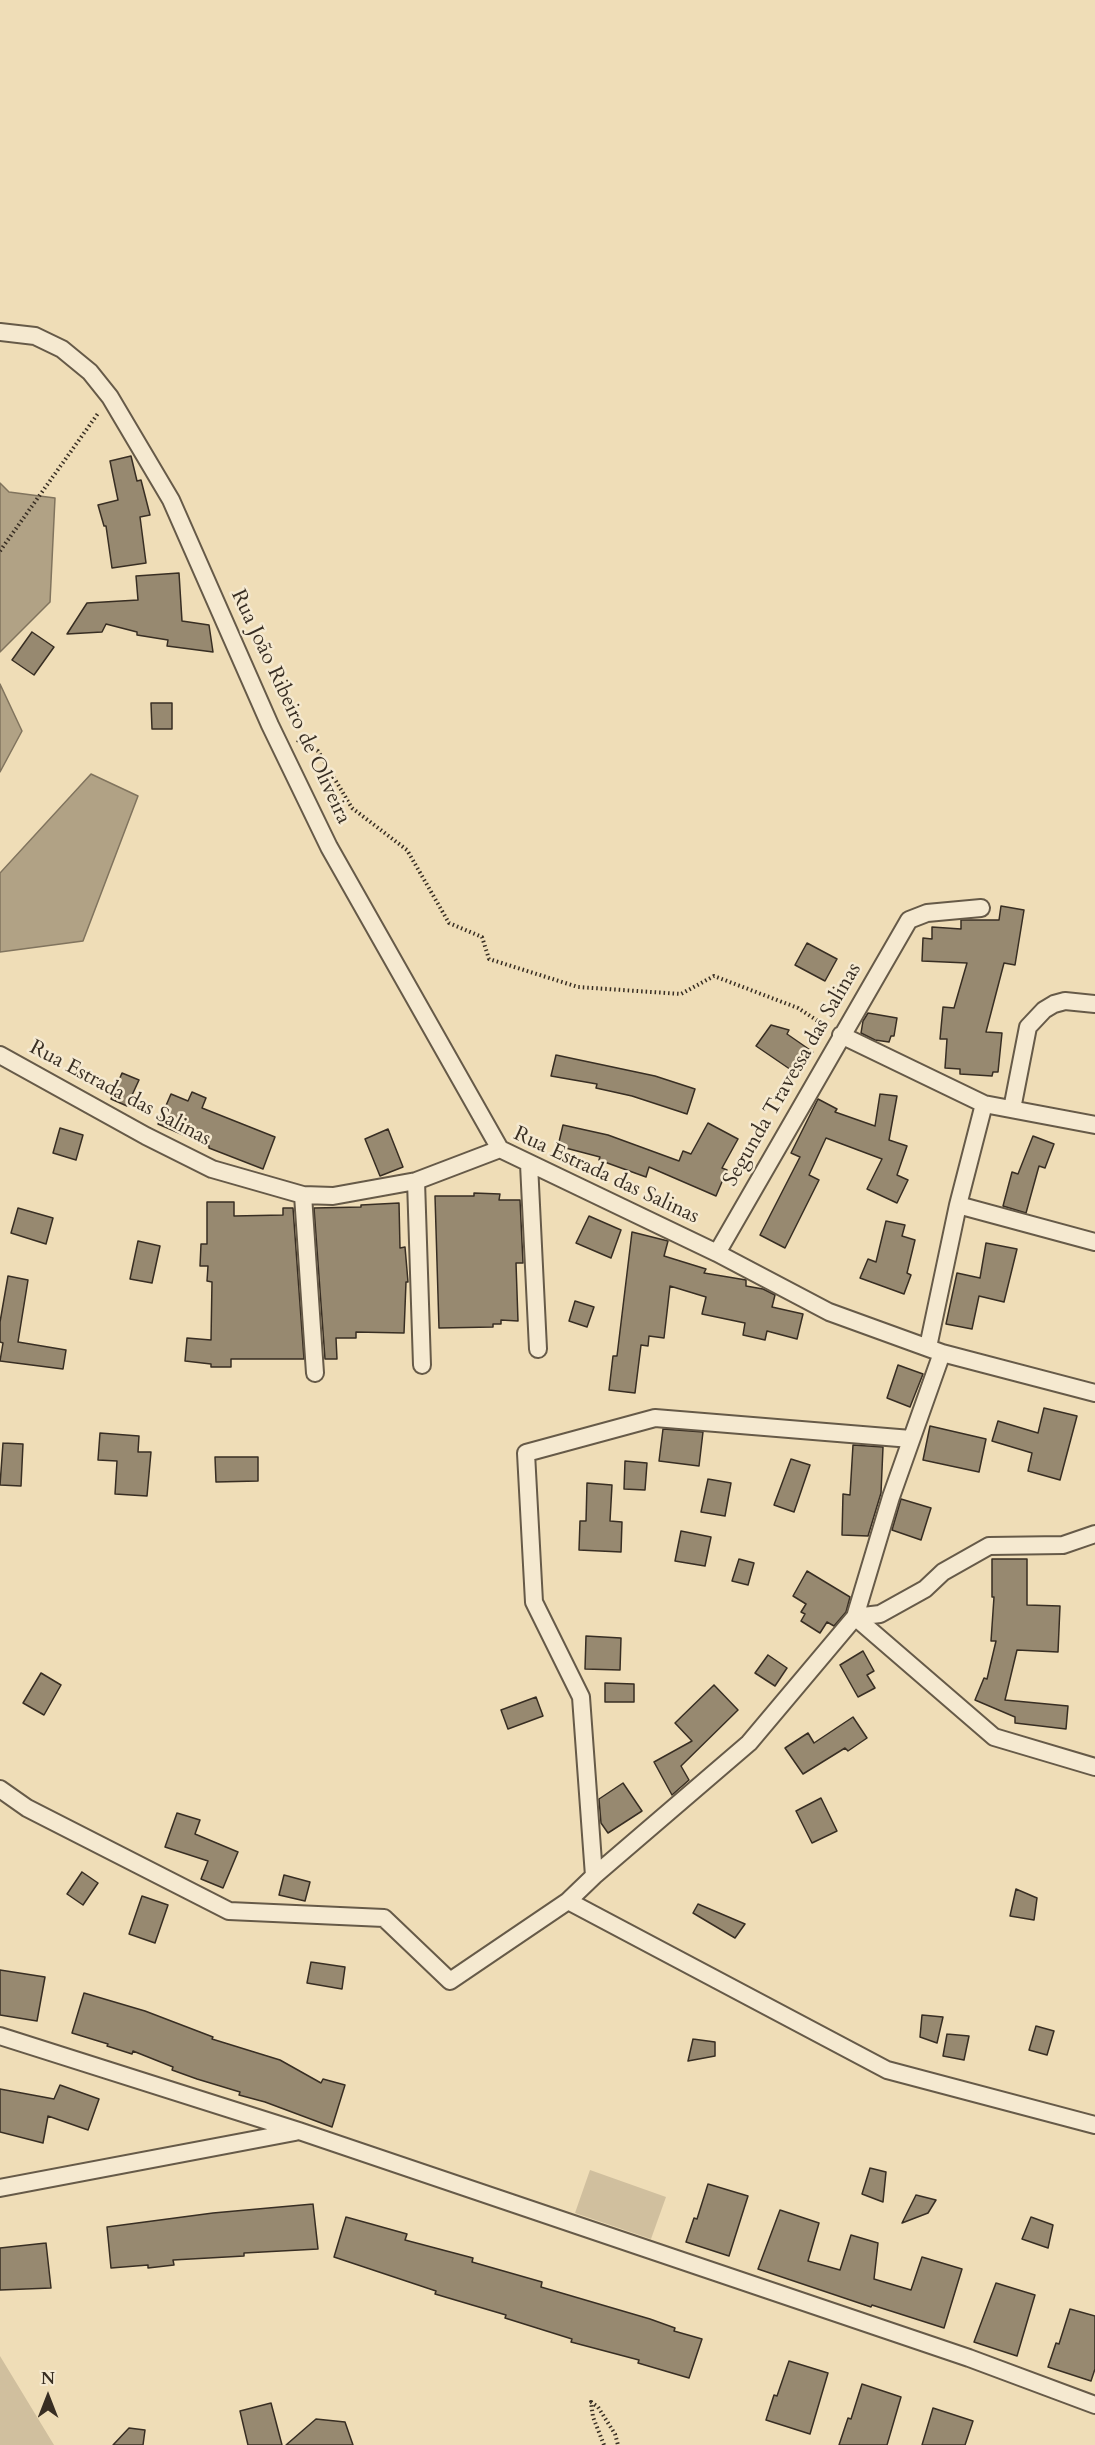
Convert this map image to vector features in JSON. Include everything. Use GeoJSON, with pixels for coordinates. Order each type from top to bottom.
{"type":"FeatureCollection","features":[{"type":"Feature","properties":{"kind":"street","name":"Rua João Ribeiro de Oliveira"},"geometry":{"type":"LineString","coordinates":[[0,332],[35,336],[62,349],[90,372],[110,397],[171,500],[270,725],[329,847],[500,1149]]}},
{"type":"Feature","properties":{"kind":"street","name":"Segunda Travessa das Salinas"},"geometry":{"type":"LineString","coordinates":[[717,1253],[909,920],[927,913],[981,908]]}},
{"type":"Feature","properties":{"kind":"street"},"geometry":{"type":"LineString","coordinates":[[1012,1109],[1028,1027],[1044,1010],[1054,1004],[1065,1001],[1095,1004]]}},
{"type":"Feature","properties":{"kind":"street"},"geometry":{"type":"LineString","coordinates":[[841,1035],[984,1104],[1095,1125]]}},
{"type":"Feature","properties":{"kind":"street","name":"Rua Estrada das Salinas"},"geometry":{"type":"LineString","coordinates":[[0,1055],[146,1136],[212,1169],[303,1195],[333,1196],[416,1181],[500,1149],[717,1253],[829,1312],[935,1350],[1095,1393]]}},
{"type":"Feature","properties":{"kind":"street"},"geometry":{"type":"LineString","coordinates":[[0,1789],[27,1808],[229,1911],[384,1918],[450,1981],[568,1901],[749,1743],[855,1617],[911,1439],[935,1350],[958,1206],[984,1104]]}},
{"type":"Feature","properties":{"kind":"street"},"geometry":{"type":"LineString","coordinates":[[530,1164],[538,1349]]}},
{"type":"Feature","properties":{"kind":"street"},"geometry":{"type":"LineString","coordinates":[[416,1181],[422,1365]]}},
{"type":"Feature","properties":{"kind":"street"},"geometry":{"type":"LineString","coordinates":[[303,1195],[315,1372]]}},
{"type":"Feature","properties":{"kind":"street"},"geometry":{"type":"LineString","coordinates":[[958,1206],[1095,1242]]}},
{"type":"Feature","properties":{"kind":"street"},"geometry":{"type":"LineString","coordinates":[[594,1876],[581,1697],[534,1602],[526,1453],[655,1418],[911,1439]]}},
{"type":"Feature","properties":{"kind":"street"},"geometry":{"type":"LineString","coordinates":[[855,1617],[880,1614],[926,1589],[943,1572],[989,1546],[1063,1545],[1095,1534]]}},
{"type":"Feature","properties":{"kind":"street"},"geometry":{"type":"LineString","coordinates":[[855,1617],[993,1737],[1095,1767]]}},
{"type":"Feature","properties":{"kind":"street"},"geometry":{"type":"LineString","coordinates":[[568,1901],[887,2070],[1095,2125]]}},
{"type":"Feature","properties":{"kind":"street"},"geometry":{"type":"LineString","coordinates":[[0,2022],[0,2035],[299,2131],[969,2358],[1095,2405]]}},
{"type":"Feature","properties":{"kind":"street"},"geometry":{"type":"LineString","coordinates":[[0,2188],[299,2131]]}},
{"type":"Feature","properties":{"kind":"path"},"geometry":{"type":"LineString","coordinates":[[0,551],[110,397]]}},
{"type":"Feature","properties":{"kind":"path"},"geometry":{"type":"LineString","coordinates":[[270,725],[318,751],[352,808],[407,850],[449,923],[482,937],[489,958],[578,987],[681,994],[714,976],[798,1008],[841,1035]]}},
{"type":"Feature","properties":{"kind":"path"},"geometry":{"type":"LineString","coordinates":[[604,2445],[591,2402],[598,2407],[615,2434],[618,2445]]}},
{"type":"Feature","properties":{"kind":"shaded area"},"geometry":{"type":"Polygon","coordinates":[[[0,483],[9,492],[55,498],[50,602],[0,652],[0,483]]]}},
{"type":"Feature","properties":{"kind":"shaded area"},"geometry":{"type":"Polygon","coordinates":[[[0,684],[22,731],[0,772],[0,684]]]}},
{"type":"Feature","properties":{"kind":"shaded area"},"geometry":{"type":"Polygon","coordinates":[[[91,774],[138,796],[83,941],[0,952],[0,873],[91,774]]]}},
{"type":"Feature","properties":{"kind":"shaded area"},"geometry":{"type":"Polygon","coordinates":[[[590,2170],[666,2197],[651,2239],[575,2213],[590,2170]]]}},
{"type":"Feature","properties":{"kind":"shaded area"},"geometry":{"type":"Polygon","coordinates":[[[0,2356],[54,2445],[0,2445],[0,2356]]]}},
{"type":"Feature","properties":{"kind":"building"},"geometry":{"type":"Polygon","coordinates":[[[131,456],[137,481],[141,480],[150,515],[140,517],[146,563],[112,568],[106,526],[104,526],[98,505],[118,500],[110,461],[131,456]]]}},
{"type":"Feature","properties":{"kind":"building"},"geometry":{"type":"Polygon","coordinates":[[[179,573],[182,621],[209,625],[213,652],[167,646],[168,640],[137,635],[137,632],[106,624],[102,632],[67,634],[87,603],[138,600],[136,576],[179,573]]]}},
{"type":"Feature","properties":{"kind":"building"},"geometry":{"type":"Polygon","coordinates":[[[32,632],[54,647],[34,675],[12,660],[32,632]]]}},
{"type":"Feature","properties":{"kind":"building"},"geometry":{"type":"Polygon","coordinates":[[[151,703],[172,703],[172,729],[152,729],[151,703]]]}},
{"type":"Feature","properties":{"kind":"building"},"geometry":{"type":"Polygon","coordinates":[[[1001,906],[1024,910],[1015,965],[1004,963],[986,1032],[1002,1033],[998,1072],[993,1072],[992,1076],[960,1074],[960,1069],[945,1068],[947,1039],[940,1039],[943,1007],[954,1008],[967,963],[922,961],[923,938],[932,939],[932,927],[961,929],[961,920],[999,920],[1001,906]]]}},
{"type":"Feature","properties":{"kind":"building"},"geometry":{"type":"Polygon","coordinates":[[[807,943],[837,959],[825,981],[795,965],[807,943]]]}},
{"type":"Feature","properties":{"kind":"building"},"geometry":{"type":"Polygon","coordinates":[[[868,1013],[897,1018],[894,1036],[891,1036],[889,1042],[875,1040],[861,1033],[863,1021],[868,1013]]]}},
{"type":"Feature","properties":{"kind":"building"},"geometry":{"type":"Polygon","coordinates":[[[771,1025],[789,1030],[787,1034],[813,1052],[797,1074],[756,1046],[771,1025]]]}},
{"type":"Feature","properties":{"kind":"building"},"geometry":{"type":"Polygon","coordinates":[[[556,1055],[655,1076],[695,1089],[687,1114],[632,1096],[596,1088],[597,1084],[551,1076],[556,1055]]]}},
{"type":"Feature","properties":{"kind":"building"},"geometry":{"type":"Polygon","coordinates":[[[122,1073],[139,1080],[127,1106],[111,1099],[122,1073]]]}},
{"type":"Feature","properties":{"kind":"building"},"geometry":{"type":"Polygon","coordinates":[[[192,1092],[206,1098],[202,1108],[275,1137],[263,1169],[209,1148],[209,1146],[158,1124],[171,1094],[188,1101],[192,1092]]]}},
{"type":"Feature","properties":{"kind":"building"},"geometry":{"type":"Polygon","coordinates":[[[880,1094],[897,1096],[889,1140],[907,1146],[897,1175],[908,1180],[897,1203],[867,1189],[882,1159],[826,1138],[809,1175],[819,1180],[785,1248],[760,1235],[800,1157],[791,1153],[818,1099],[837,1109],[835,1112],[875,1126],[880,1094]]]}},
{"type":"Feature","properties":{"kind":"building"},"geometry":{"type":"Polygon","coordinates":[[[708,1123],[738,1139],[722,1168],[727,1170],[716,1196],[649,1167],[646,1177],[599,1160],[600,1157],[558,1146],[563,1125],[608,1135],[679,1161],[683,1151],[691,1154],[708,1123]]]}},
{"type":"Feature","properties":{"kind":"building"},"geometry":{"type":"Polygon","coordinates":[[[60,1128],[83,1135],[76,1160],[53,1153],[60,1128]]]}},
{"type":"Feature","properties":{"kind":"building"},"geometry":{"type":"Polygon","coordinates":[[[388,1129],[403,1167],[380,1176],[365,1139],[388,1129]]]}},
{"type":"Feature","properties":{"kind":"building"},"geometry":{"type":"Polygon","coordinates":[[[1033,1136],[1054,1144],[1045,1168],[1039,1166],[1026,1213],[1003,1206],[1012,1172],[1018,1174],[1033,1136]]]}},
{"type":"Feature","properties":{"kind":"building"},"geometry":{"type":"Polygon","coordinates":[[[474,1193],[500,1194],[499,1200],[520,1200],[523,1263],[516,1263],[518,1321],[501,1320],[501,1324],[493,1324],[493,1327],[439,1328],[435,1196],[474,1196],[474,1193]]]}},
{"type":"Feature","properties":{"kind":"building"},"geometry":{"type":"Polygon","coordinates":[[[207,1202],[234,1202],[234,1216],[283,1215],[283,1208],[293,1208],[304,1359],[231,1359],[231,1367],[211,1367],[211,1364],[185,1361],[187,1338],[211,1340],[212,1282],[207,1281],[208,1266],[200,1266],[201,1244],[207,1244],[207,1202]]]}},
{"type":"Feature","properties":{"kind":"building"},"geometry":{"type":"Polygon","coordinates":[[[399,1203],[400,1248],[405,1247],[408,1282],[406,1282],[404,1333],[356,1332],[356,1338],[336,1338],[337,1359],[325,1359],[314,1208],[399,1203]]]}},
{"type":"Feature","properties":{"kind":"building"},"geometry":{"type":"Polygon","coordinates":[[[18,1208],[53,1218],[46,1244],[11,1233],[18,1208]]]}},
{"type":"Feature","properties":{"kind":"building"},"geometry":{"type":"Polygon","coordinates":[[[589,1216],[621,1230],[611,1258],[576,1243],[589,1216]]]}},
{"type":"Feature","properties":{"kind":"building"},"geometry":{"type":"Polygon","coordinates":[[[886,1221],[905,1225],[902,1236],[915,1240],[907,1273],[911,1275],[904,1294],[860,1278],[868,1259],[876,1262],[886,1221]]]}},
{"type":"Feature","properties":{"kind":"building"},"geometry":{"type":"Polygon","coordinates":[[[632,1232],[668,1241],[664,1256],[706,1269],[704,1273],[746,1280],[746,1286],[763,1289],[775,1295],[772,1307],[803,1314],[797,1339],[767,1331],[765,1340],[743,1335],[745,1323],[702,1314],[706,1297],[670,1286],[664,1338],[649,1336],[648,1346],[641,1345],[635,1393],[609,1390],[613,1356],[617,1356],[632,1232]]]}},
{"type":"Feature","properties":{"kind":"building"},"geometry":{"type":"Polygon","coordinates":[[[138,1241],[160,1246],[152,1283],[130,1279],[138,1241]]]}},
{"type":"Feature","properties":{"kind":"building"},"geometry":{"type":"Polygon","coordinates":[[[986,1243],[1017,1249],[1004,1302],[979,1296],[972,1329],[946,1324],[957,1273],[980,1278],[986,1243]]]}},
{"type":"Feature","properties":{"kind":"building"},"geometry":{"type":"Polygon","coordinates":[[[8,1276],[28,1280],[18,1342],[66,1350],[63,1369],[0,1361],[3,1343],[0,1342],[0,1322],[8,1276]]]}},
{"type":"Feature","properties":{"kind":"building"},"geometry":{"type":"Polygon","coordinates":[[[575,1301],[594,1307],[587,1327],[569,1321],[575,1301]]]}},
{"type":"Feature","properties":{"kind":"building"},"geometry":{"type":"Polygon","coordinates":[[[898,1365],[923,1374],[910,1407],[887,1398],[898,1365]]]}},
{"type":"Feature","properties":{"kind":"building"},"geometry":{"type":"Polygon","coordinates":[[[1044,1408],[1077,1416],[1060,1480],[1028,1471],[1032,1453],[992,1441],[998,1421],[1038,1433],[1044,1408]]]}},
{"type":"Feature","properties":{"kind":"building"},"geometry":{"type":"Polygon","coordinates":[[[930,1426],[986,1439],[979,1472],[923,1460],[930,1426]]]}},
{"type":"Feature","properties":{"kind":"building"},"geometry":{"type":"Polygon","coordinates":[[[663,1429],[703,1432],[699,1466],[659,1461],[663,1429]]]}},
{"type":"Feature","properties":{"kind":"building"},"geometry":{"type":"Polygon","coordinates":[[[100,1433],[139,1436],[138,1452],[151,1452],[147,1496],[115,1494],[117,1461],[98,1460],[100,1433]]]}},
{"type":"Feature","properties":{"kind":"building"},"geometry":{"type":"Polygon","coordinates":[[[3,1443],[23,1444],[21,1486],[0,1485],[3,1443]]]}},
{"type":"Feature","properties":{"kind":"building"},"geometry":{"type":"Polygon","coordinates":[[[853,1445],[883,1447],[881,1493],[868,1536],[842,1535],[843,1494],[850,1495],[853,1445]]]}},
{"type":"Feature","properties":{"kind":"building"},"geometry":{"type":"Polygon","coordinates":[[[215,1457],[258,1457],[258,1481],[216,1482],[215,1457]]]}},
{"type":"Feature","properties":{"kind":"building"},"geometry":{"type":"Polygon","coordinates":[[[791,1459],[810,1465],[794,1512],[774,1505],[791,1459]]]}},
{"type":"Feature","properties":{"kind":"building"},"geometry":{"type":"Polygon","coordinates":[[[625,1461],[647,1463],[645,1490],[624,1489],[625,1461]]]}},
{"type":"Feature","properties":{"kind":"building"},"geometry":{"type":"Polygon","coordinates":[[[708,1479],[731,1483],[725,1516],[701,1512],[708,1479]]]}},
{"type":"Feature","properties":{"kind":"building"},"geometry":{"type":"Polygon","coordinates":[[[587,1483],[612,1485],[610,1521],[622,1522],[621,1552],[579,1550],[580,1521],[586,1521],[587,1483]]]}},
{"type":"Feature","properties":{"kind":"building"},"geometry":{"type":"Polygon","coordinates":[[[901,1499],[931,1508],[921,1540],[892,1530],[901,1499]]]}},
{"type":"Feature","properties":{"kind":"building"},"geometry":{"type":"Polygon","coordinates":[[[681,1531],[711,1537],[705,1566],[675,1561],[681,1531]]]}},
{"type":"Feature","properties":{"kind":"building"},"geometry":{"type":"Polygon","coordinates":[[[739,1559],[754,1563],[748,1585],[732,1581],[739,1559]]]}},
{"type":"Feature","properties":{"kind":"building"},"geometry":{"type":"Polygon","coordinates":[[[992,1559],[1027,1559],[1027,1605],[1060,1606],[1058,1652],[1017,1650],[1005,1700],[1068,1706],[1066,1729],[1015,1723],[1015,1717],[975,1700],[984,1678],[987,1679],[996,1641],[991,1641],[994,1597],[992,1597],[992,1559]]]}},
{"type":"Feature","properties":{"kind":"building"},"geometry":{"type":"Polygon","coordinates":[[[807,1571],[850,1597],[846,1612],[834,1626],[827,1622],[820,1633],[801,1621],[805,1614],[801,1612],[806,1604],[793,1596],[807,1571]]]}},
{"type":"Feature","properties":{"kind":"building"},"geometry":{"type":"Polygon","coordinates":[[[586,1636],[621,1638],[620,1670],[585,1669],[586,1636]]]}},
{"type":"Feature","properties":{"kind":"building"},"geometry":{"type":"Polygon","coordinates":[[[863,1651],[874,1671],[867,1675],[875,1688],[858,1697],[840,1665],[863,1651]]]}},
{"type":"Feature","properties":{"kind":"building"},"geometry":{"type":"Polygon","coordinates":[[[768,1655],[787,1668],[775,1686],[755,1673],[768,1655]]]}},
{"type":"Feature","properties":{"kind":"building"},"geometry":{"type":"Polygon","coordinates":[[[41,1673],[61,1685],[44,1715],[23,1703],[41,1673]]]}},
{"type":"Feature","properties":{"kind":"building"},"geometry":{"type":"Polygon","coordinates":[[[605,1683],[634,1684],[634,1702],[605,1702],[605,1683]]]}},
{"type":"Feature","properties":{"kind":"building"},"geometry":{"type":"Polygon","coordinates":[[[714,1685],[738,1710],[681,1766],[689,1780],[672,1795],[654,1762],[692,1741],[675,1723],[714,1685]]]}},
{"type":"Feature","properties":{"kind":"building"},"geometry":{"type":"Polygon","coordinates":[[[536,1697],[543,1716],[508,1729],[501,1710],[536,1697]]]}},
{"type":"Feature","properties":{"kind":"building"},"geometry":{"type":"Polygon","coordinates":[[[853,1717],[867,1738],[848,1751],[845,1748],[803,1774],[785,1748],[808,1733],[814,1743],[853,1717]]]}},
{"type":"Feature","properties":{"kind":"building"},"geometry":{"type":"Polygon","coordinates":[[[623,1783],[642,1811],[608,1833],[601,1823],[599,1799],[623,1783]]]}},
{"type":"Feature","properties":{"kind":"building"},"geometry":{"type":"Polygon","coordinates":[[[821,1798],[837,1831],[812,1843],[796,1811],[821,1798]]]}},
{"type":"Feature","properties":{"kind":"building"},"geometry":{"type":"Polygon","coordinates":[[[177,1813],[200,1820],[195,1834],[238,1852],[223,1888],[201,1879],[208,1861],[165,1847],[177,1813]]]}},
{"type":"Feature","properties":{"kind":"building"},"geometry":{"type":"Polygon","coordinates":[[[82,1872],[98,1883],[83,1905],[67,1894],[82,1872]]]}},
{"type":"Feature","properties":{"kind":"building"},"geometry":{"type":"Polygon","coordinates":[[[284,1875],[310,1882],[305,1901],[279,1895],[284,1875]]]}},
{"type":"Feature","properties":{"kind":"building"},"geometry":{"type":"Polygon","coordinates":[[[1016,1889],[1037,1898],[1034,1920],[1010,1916],[1016,1889]]]}},
{"type":"Feature","properties":{"kind":"building"},"geometry":{"type":"Polygon","coordinates":[[[142,1896],[168,1905],[155,1943],[129,1934],[142,1896]]]}},
{"type":"Feature","properties":{"kind":"building"},"geometry":{"type":"Polygon","coordinates":[[[698,1904],[745,1924],[735,1938],[693,1913],[698,1904]]]}},
{"type":"Feature","properties":{"kind":"building"},"geometry":{"type":"Polygon","coordinates":[[[311,1962],[345,1967],[342,1989],[307,1983],[311,1962]]]}},
{"type":"Feature","properties":{"kind":"building"},"geometry":{"type":"Polygon","coordinates":[[[0,1970],[45,1977],[37,2021],[0,2015],[0,1970]]]}},
{"type":"Feature","properties":{"kind":"building"},"geometry":{"type":"Polygon","coordinates":[[[84,1993],[145,2011],[213,2037],[212,2039],[280,2060],[321,2083],[323,2079],[345,2085],[332,2127],[265,2102],[239,2095],[240,2092],[172,2070],[173,2067],[133,2051],[132,2054],[72,2033],[84,1993]]]}},
{"type":"Feature","properties":{"kind":"building"},"geometry":{"type":"Polygon","coordinates":[[[922,2015],[943,2017],[937,2043],[920,2037],[922,2015]]]}},
{"type":"Feature","properties":{"kind":"building"},"geometry":{"type":"Polygon","coordinates":[[[1036,2026],[1054,2031],[1047,2055],[1029,2050],[1036,2026]]]}},
{"type":"Feature","properties":{"kind":"building"},"geometry":{"type":"Polygon","coordinates":[[[947,2034],[969,2036],[964,2060],[943,2056],[947,2034]]]}},
{"type":"Feature","properties":{"kind":"building"},"geometry":{"type":"Polygon","coordinates":[[[693,2039],[715,2042],[715,2056],[688,2061],[693,2039]]]}},
{"type":"Feature","properties":{"kind":"building"},"geometry":{"type":"Polygon","coordinates":[[[60,2085],[99,2099],[88,2130],[48,2116],[43,2143],[0,2132],[0,2089],[54,2099],[60,2085]]]}},
{"type":"Feature","properties":{"kind":"building"},"geometry":{"type":"Polygon","coordinates":[[[870,2168],[886,2172],[883,2202],[862,2194],[870,2168]]]}},
{"type":"Feature","properties":{"kind":"building"},"geometry":{"type":"Polygon","coordinates":[[[708,2184],[748,2196],[729,2256],[686,2242],[694,2218],[697,2219],[708,2184]]]}},
{"type":"Feature","properties":{"kind":"building"},"geometry":{"type":"Polygon","coordinates":[[[916,2195],[936,2200],[928,2213],[902,2223],[916,2195]]]}},
{"type":"Feature","properties":{"kind":"building"},"geometry":{"type":"Polygon","coordinates":[[[313,2204],[318,2249],[173,2260],[174,2265],[148,2268],[148,2265],[111,2268],[107,2227],[213,2213],[313,2204]]]}},
{"type":"Feature","properties":{"kind":"building"},"geometry":{"type":"Polygon","coordinates":[[[780,2210],[819,2223],[808,2261],[840,2270],[851,2235],[878,2243],[874,2279],[911,2290],[922,2257],[962,2269],[944,2328],[872,2305],[871,2307],[758,2269],[780,2210]]]}},
{"type":"Feature","properties":{"kind":"building"},"geometry":{"type":"Polygon","coordinates":[[[346,2217],[407,2234],[405,2240],[473,2258],[472,2262],[542,2282],[541,2287],[650,2319],[675,2328],[674,2331],[702,2339],[689,2378],[638,2363],[639,2360],[571,2342],[572,2339],[505,2318],[506,2315],[435,2294],[436,2291],[334,2257],[346,2217]]]}},
{"type":"Feature","properties":{"kind":"building"},"geometry":{"type":"Polygon","coordinates":[[[1031,2217],[1053,2225],[1048,2248],[1022,2239],[1031,2217]]]}},
{"type":"Feature","properties":{"kind":"building"},"geometry":{"type":"Polygon","coordinates":[[[46,2243],[51,2288],[0,2290],[0,2248],[46,2243]]]}},
{"type":"Feature","properties":{"kind":"building"},"geometry":{"type":"Polygon","coordinates":[[[996,2283],[1035,2295],[1017,2356],[974,2342],[996,2283]]]}},
{"type":"Feature","properties":{"kind":"building"},"geometry":{"type":"Polygon","coordinates":[[[1070,2309],[1095,2316],[1095,2369],[1091,2381],[1048,2367],[1056,2343],[1059,2344],[1070,2309]]]}},
{"type":"Feature","properties":{"kind":"building"},"geometry":{"type":"Polygon","coordinates":[[[789,2361],[828,2373],[810,2434],[766,2420],[789,2361]]]}},
{"type":"Feature","properties":{"kind":"building"},"geometry":{"type":"Polygon","coordinates":[[[862,2384],[901,2397],[887,2445],[839,2445],[848,2418],[851,2419],[862,2384]]]}},
{"type":"Feature","properties":{"kind":"building"},"geometry":{"type":"Polygon","coordinates":[[[271,2403],[282,2445],[248,2445],[240,2411],[271,2403]]]}},
{"type":"Feature","properties":{"kind":"building"},"geometry":{"type":"Polygon","coordinates":[[[933,2408],[973,2421],[965,2445],[922,2445],[933,2408]]]}},
{"type":"Feature","properties":{"kind":"building"},"geometry":{"type":"Polygon","coordinates":[[[316,2419],[345,2422],[353,2445],[286,2445],[316,2419]]]}},
{"type":"Feature","properties":{"kind":"building"},"geometry":{"type":"Polygon","coordinates":[[[129,2428],[145,2430],[143,2445],[113,2445],[129,2428]]]}}]}
